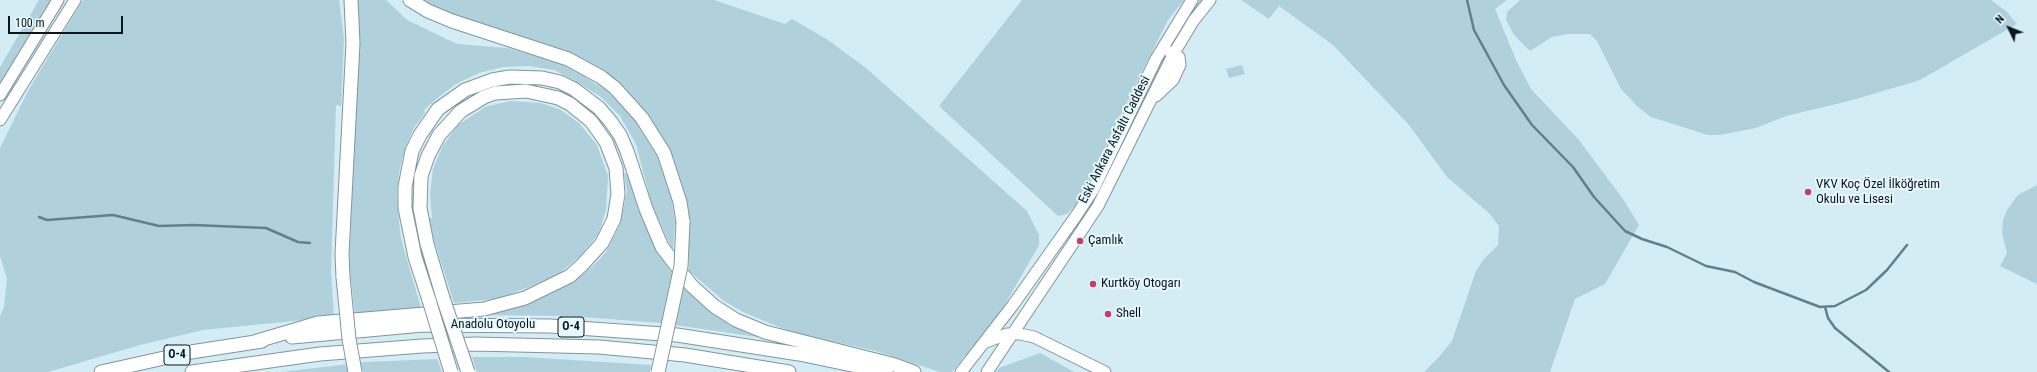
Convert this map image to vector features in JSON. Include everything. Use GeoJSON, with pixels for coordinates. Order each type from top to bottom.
{"type":"FeatureCollection","features":[{"type":"Feature","properties":{"kind":"highway"},"geometry":{"type":"LineString","coordinates":[[351,0],[353,43],[343,238],[343,277],[349,339],[355,372]]}},
{"type":"Feature","properties":{"kind":"highway"},"geometry":{"type":"LineString","coordinates":[[410,0],[428,11],[452,21],[568,59],[601,77],[615,88],[642,118],[664,153],[680,202],[683,222],[682,266],[658,372]]}},
{"type":"Feature","properties":{"kind":"highway"},"geometry":{"type":"LineString","coordinates":[[452,372],[415,257],[405,208],[405,187],[409,166],[412,151],[420,135],[438,109],[465,90],[492,80],[510,77],[542,78],[560,82],[574,89],[600,108],[612,122],[620,135],[627,151],[646,209],[662,247],[691,285],[714,306],[736,320],[765,332],[895,365],[914,372]]}},
{"type":"Feature","properties":{"kind":"highway"},"geometry":{"type":"LineString","coordinates":[[254,342],[318,323],[484,309],[525,298],[570,276],[602,243],[614,219],[618,194],[616,168],[613,156],[606,142],[591,121],[570,104],[558,98],[526,91],[496,94],[484,97],[461,111],[439,135],[428,156],[421,176],[420,208],[427,244],[443,298],[468,372]]}},
{"type":"Feature","properties":{"kind":"highway","name":"Anadolu Otoyolu"},"geometry":{"type":"LineString","coordinates":[[101,372],[177,355],[254,342],[338,332],[423,325],[550,326],[676,335],[799,354],[886,372]]}},
{"type":"Feature","properties":{"kind":"highway","name":"Anadolu Otoyolu"},"geometry":{"type":"LineString","coordinates":[[192,372],[320,354],[422,346],[475,344],[600,347],[685,355],[788,372]]}},
{"type":"Feature","properties":{"kind":"main road"},"geometry":{"type":"LineString","coordinates":[[0,95],[58,0]]}},
{"type":"Feature","properties":{"kind":"main road"},"geometry":{"type":"LineString","coordinates":[[0,120],[75,0]]}},
{"type":"Feature","properties":{"kind":"main road","name":"Eski Ankara Asfaltı Caddesi"},"geometry":{"type":"LineString","coordinates":[[963,371],[986,342],[1093,190],[1156,59],[1192,0]]}},
{"type":"Feature","properties":{"kind":"main road","name":"Eski Ankara Asfaltı Caddesi"},"geometry":{"type":"LineString","coordinates":[[987,372],[1108,188],[1174,53],[1194,20],[1210,0]]}},
{"type":"Feature","properties":{"kind":"main road"},"geometry":{"type":"LineString","coordinates":[[1156,59],[1165,52],[1174,53]]}},
{"type":"Feature","properties":{"kind":"main road"},"geometry":{"type":"LineString","coordinates":[[1028,311],[1026,322],[1034,337]]}},
{"type":"Feature","properties":{"kind":"main road"},"geometry":{"type":"LineString","coordinates":[[986,342],[996,337],[1013,334],[1034,337],[1105,372]]}},
{"type":"Feature","properties":{"kind":"shaded area"},"geometry":{"type":"Polygon","coordinates":[[[39,0],[51,0],[0,87],[0,67],[39,0]]]}},
{"type":"Feature","properties":{"kind":"shaded area"},"geometry":{"type":"Polygon","coordinates":[[[83,0],[339,0],[344,39],[341,106],[336,105],[331,272],[334,317],[203,330],[140,345],[48,372],[0,372],[0,316],[4,307],[7,279],[0,256],[0,148],[29,89],[83,0]]]}},
{"type":"Feature","properties":{"kind":"shaded area"},"geometry":{"type":"Polygon","coordinates":[[[356,0],[386,0],[407,20],[457,44],[507,48],[556,62],[578,72],[605,90],[629,111],[658,158],[670,187],[675,222],[673,251],[651,202],[636,144],[620,116],[601,97],[574,80],[554,70],[530,66],[503,67],[479,73],[456,84],[435,100],[424,110],[425,113],[414,128],[406,146],[400,167],[397,190],[398,211],[401,239],[421,308],[355,314],[349,263],[357,95],[358,37],[356,0]]]}},
{"type":"Feature","properties":{"kind":"shaded area"},"geometry":{"type":"Polygon","coordinates":[[[418,0],[714,0],[785,24],[792,19],[828,40],[866,68],[1027,211],[1039,235],[1039,245],[999,315],[967,356],[965,355],[952,372],[940,372],[876,351],[799,334],[774,325],[743,312],[724,301],[689,271],[689,219],[684,192],[672,156],[658,130],[652,120],[631,96],[620,87],[418,0]]]}},
{"type":"Feature","properties":{"kind":"shaded area"},"geometry":{"type":"Polygon","coordinates":[[[1022,0],[1184,0],[1168,20],[1118,120],[1087,187],[1076,205],[1067,214],[1058,216],[939,106],[1022,0]]]}},
{"type":"Feature","properties":{"kind":"shaded area"},"geometry":{"type":"Polygon","coordinates":[[[1197,0],[1204,0],[1102,193],[1070,240],[1067,236],[1090,204],[1158,64],[1197,0]]]}},
{"type":"Feature","properties":{"kind":"shaded area"},"geometry":{"type":"Polygon","coordinates":[[[1241,0],[1507,0],[1495,9],[1516,60],[1531,89],[1579,140],[1623,199],[1639,225],[1605,284],[1575,299],[1550,372],[1424,372],[1452,341],[1476,271],[1484,259],[1498,245],[1499,226],[1490,214],[1447,177],[1409,125],[1333,45],[1279,6],[1269,19],[1241,0]]]}},
{"type":"Feature","properties":{"kind":"shaded area"},"geometry":{"type":"Polygon","coordinates":[[[1520,0],[1991,0],[2006,11],[2017,24],[1920,80],[1853,100],[1786,116],[1756,128],[1720,135],[1708,135],[1651,117],[1638,107],[1621,89],[1597,41],[1590,34],[1568,34],[1552,37],[1530,51],[1514,35],[1506,20],[1507,12],[1520,0]]]}},
{"type":"Feature","properties":{"kind":"shaded area"},"geometry":{"type":"Polygon","coordinates":[[[1242,65],[1245,74],[1229,78],[1226,69],[1242,65]]]}},
{"type":"Feature","properties":{"kind":"shaded area"},"geometry":{"type":"Polygon","coordinates":[[[510,101],[541,103],[561,110],[579,123],[597,145],[608,176],[606,210],[599,233],[580,256],[559,274],[496,299],[454,303],[430,227],[429,218],[432,218],[430,194],[433,169],[443,145],[458,125],[485,107],[510,101]]]}},
{"type":"Feature","properties":{"kind":"shaded area"},"geometry":{"type":"Polygon","coordinates":[[[624,173],[629,175],[635,198],[656,248],[671,272],[705,307],[730,325],[764,338],[661,323],[570,316],[479,315],[509,309],[536,300],[581,276],[596,263],[606,252],[620,224],[627,192],[624,173]]]}},
{"type":"Feature","properties":{"kind":"shaded area"},"geometry":{"type":"Polygon","coordinates":[[[2037,185],[2037,284],[2000,266],[2007,253],[2002,233],[2003,221],[2007,210],[2018,195],[2037,185]]]}},
{"type":"Feature","properties":{"kind":"shaded area"},"geometry":{"type":"Polygon","coordinates":[[[1040,353],[1074,372],[996,372],[999,368],[1040,353]]]}},
{"type":"Feature","properties":{"kind":"shaded area"},"geometry":{"type":"Polygon","coordinates":[[[472,357],[524,357],[651,365],[650,372],[477,372],[472,357]]]}},
{"type":"Feature","properties":{"kind":"shaded area"},"geometry":{"type":"Polygon","coordinates":[[[437,359],[442,372],[281,372],[366,362],[437,359]]]}},
{"type":"Feature","properties":{"kind":"waterway"},"geometry":{"type":"LineString","coordinates":[[1467,0],[1474,30],[1504,85],[1532,125],[1573,167],[1594,197],[1625,231],[1642,239],[1667,247],[1706,266],[1735,272],[1754,282],[1820,307],[1835,306],[1866,290],[1887,270],[1907,245]]}},
{"type":"Feature","properties":{"kind":"waterway"},"geometry":{"type":"LineString","coordinates":[[39,217],[47,220],[113,215],[159,226],[193,225],[266,228],[298,242],[310,243]]}},
{"type":"Feature","properties":{"kind":"waterway"},"geometry":{"type":"LineString","coordinates":[[1825,307],[1828,318],[1835,328],[1889,372]]}},
{"type":"Feature","properties":{"kind":"place","name":"VKV Koç Özel İlköğretim Okulu ve Lisesi"},"geometry":{"type":"Point","coordinates":[1808,192]}},
{"type":"Feature","properties":{"kind":"place","name":"Çamlık"},"geometry":{"type":"Point","coordinates":[1080,241]}},
{"type":"Feature","properties":{"kind":"place","name":"Kurtköy Otogarı"},"geometry":{"type":"Point","coordinates":[1093,284]}},
{"type":"Feature","properties":{"kind":"place","name":"Shell"},"geometry":{"type":"Point","coordinates":[1108,314]}}]}
